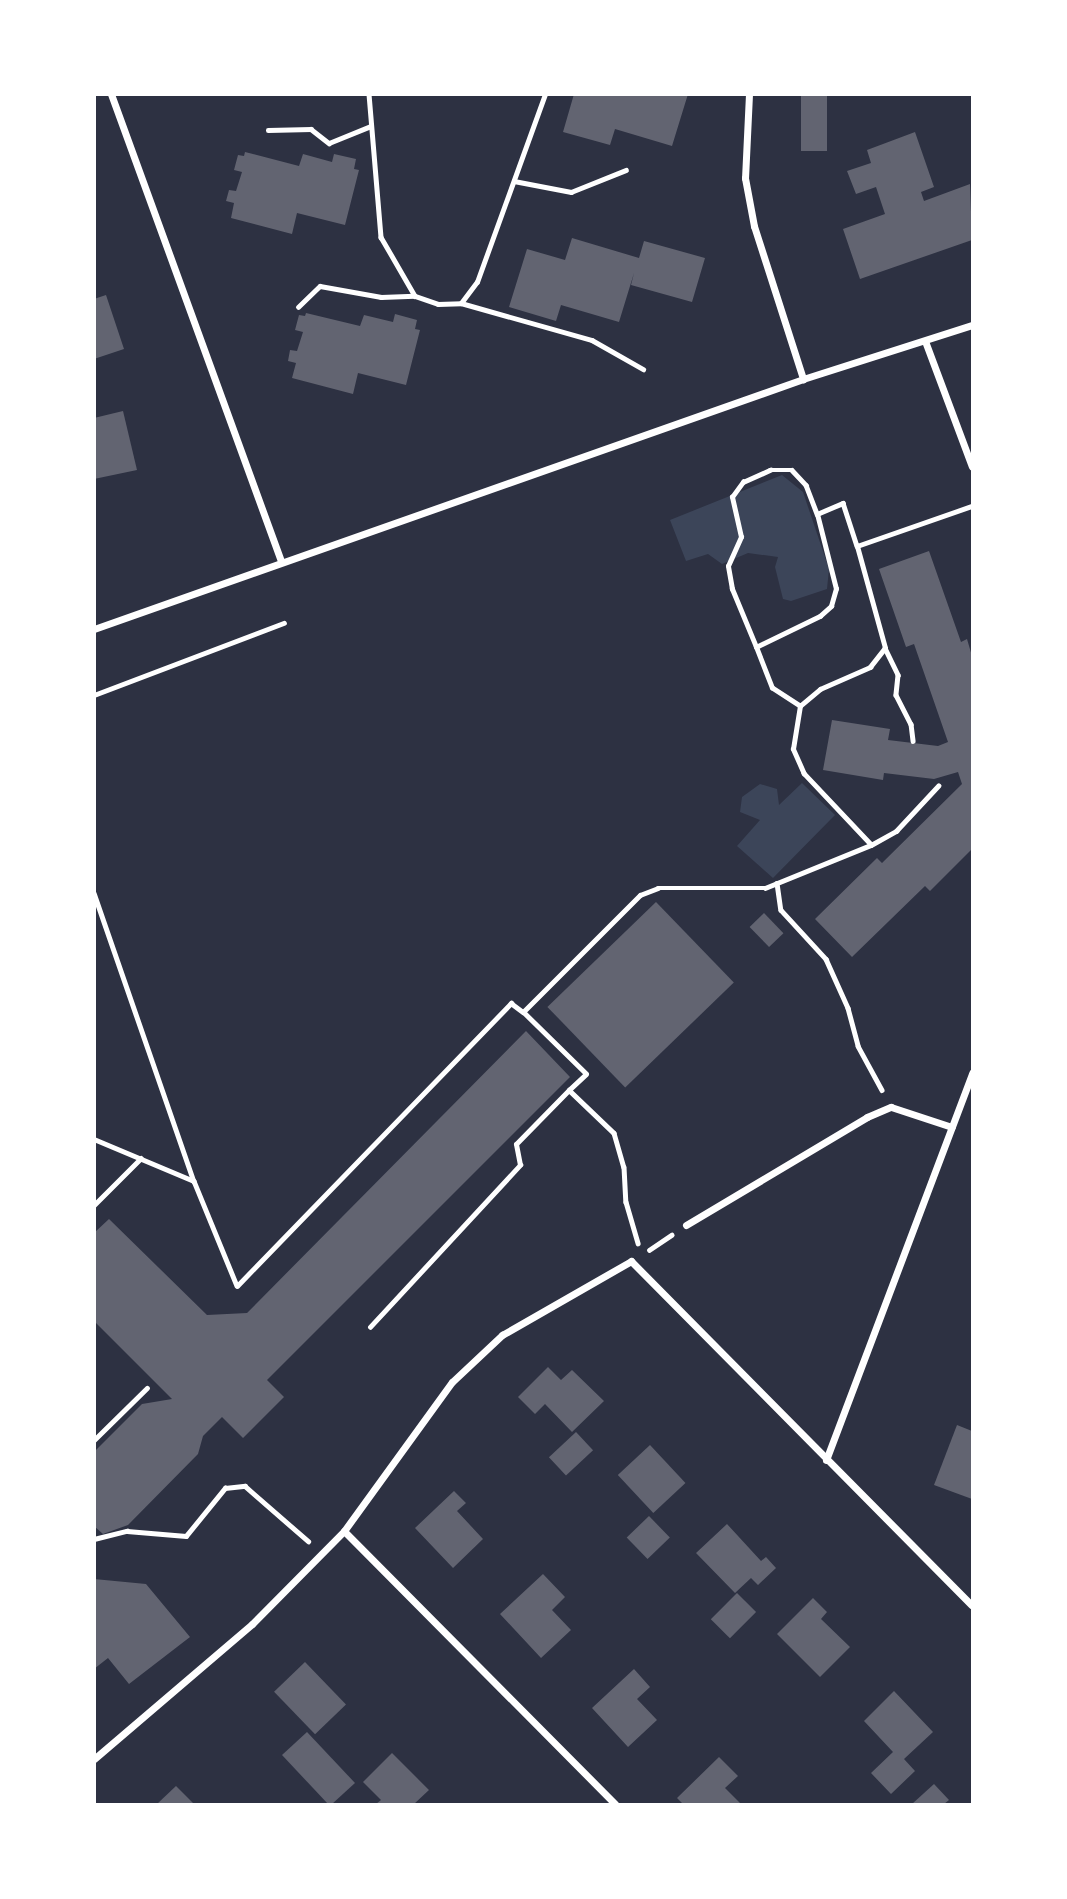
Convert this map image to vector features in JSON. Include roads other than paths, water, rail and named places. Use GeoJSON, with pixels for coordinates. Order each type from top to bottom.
{"type":"FeatureCollection","features":[{"type":"Feature","properties":{"kind":"street"},"geometry":{"type":"LineString","coordinates":[[111,94],[281,561]]}},
{"type":"Feature","properties":{"kind":"street"},"geometry":{"type":"LineString","coordinates":[[749,94],[745,178],[754,226],[803,379]]}},
{"type":"Feature","properties":{"kind":"street"},"geometry":{"type":"LineString","coordinates":[[94,629],[803,379],[972,324]]}},
{"type":"Feature","properties":{"kind":"street"},"geometry":{"type":"LineString","coordinates":[[925,341],[972,467]]}},
{"type":"Feature","properties":{"kind":"street"},"geometry":{"type":"LineString","coordinates":[[826,1460],[972,1073]]}},
{"type":"Feature","properties":{"kind":"street"},"geometry":{"type":"LineString","coordinates":[[686,1225],[867,1116],[891,1107],[952,1127]]}},
{"type":"Feature","properties":{"kind":"street"},"geometry":{"type":"LineString","coordinates":[[94,1759],[252,1624],[344,1531],[452,1382],[502,1335],[631,1261],[972,1605]]}},
{"type":"Feature","properties":{"kind":"street"},"geometry":{"type":"LineString","coordinates":[[344,1531],[615,1804]]}}]}
